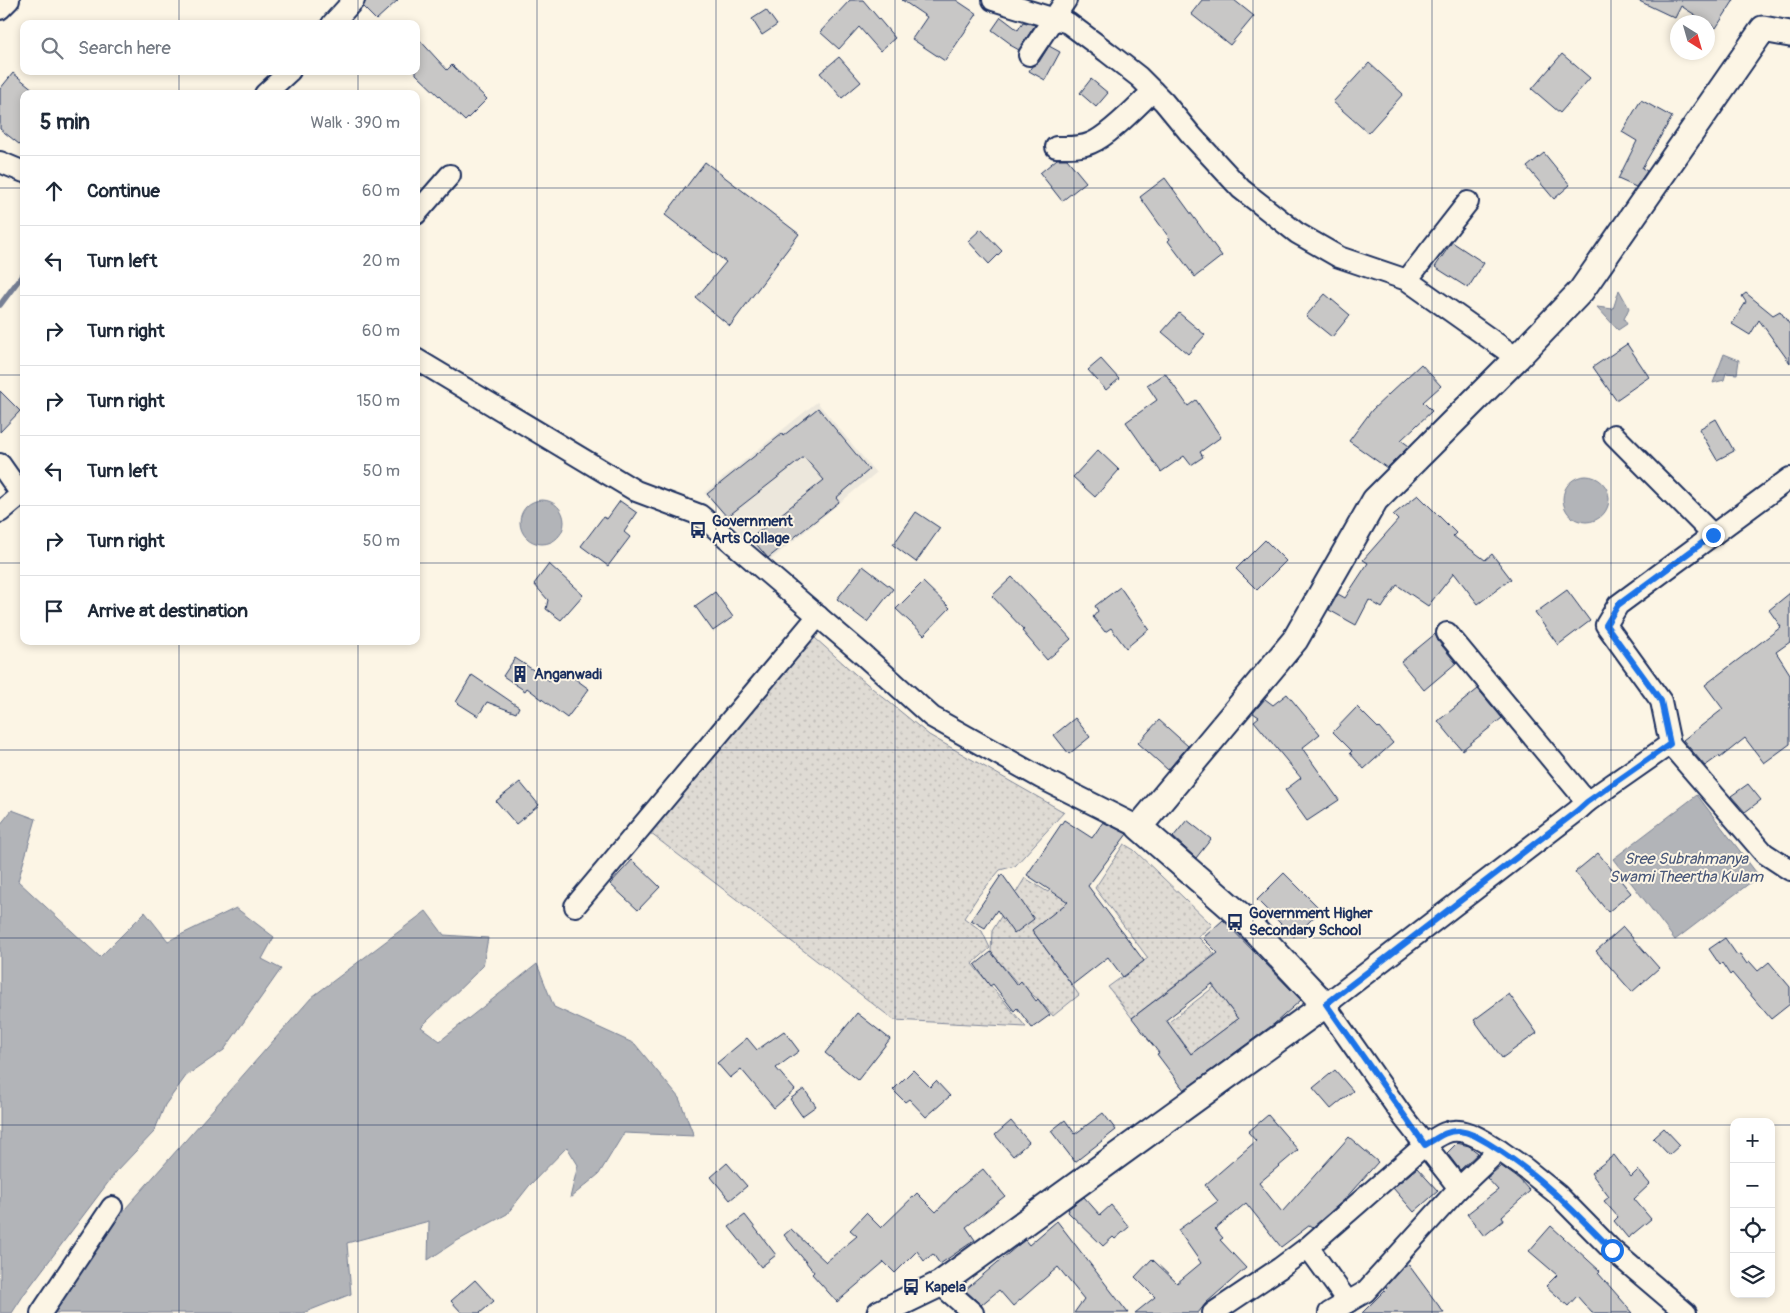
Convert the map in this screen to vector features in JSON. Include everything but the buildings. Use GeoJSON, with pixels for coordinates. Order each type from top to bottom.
{"type":"FeatureCollection","features":[{"type":"Feature","properties":{"kind":"street"},"geometry":{"type":"LineString","coordinates":[[0,9],[9,0]]}},
{"type":"Feature","properties":{"kind":"street"},"geometry":{"type":"LineString","coordinates":[[336,20],[354,0]]}},
{"type":"Feature","properties":{"kind":"street"},"geometry":{"type":"LineString","coordinates":[[993,0],[1068,23],[1139,77],[1164,102],[1192,136],[1241,189],[1297,234],[1339,257],[1407,280],[1517,358]]}},
{"type":"Feature","properties":{"kind":"street"},"geometry":{"type":"LineString","coordinates":[[1029,55],[1066,0]]}},
{"type":"Feature","properties":{"kind":"street"},"geometry":{"type":"LineString","coordinates":[[1139,827],[1295,640],[1375,500],[1581,291],[1763,28],[1790,34]]}},
{"type":"Feature","properties":{"kind":"street"},"geometry":{"type":"LineString","coordinates":[[270,90],[286,75]]}},
{"type":"Feature","properties":{"kind":"street"},"geometry":{"type":"LineString","coordinates":[[1056,147],[1072,147],[1091,143],[1115,125],[1153,90]]}},
{"type":"Feature","properties":{"kind":"street"},"geometry":{"type":"LineString","coordinates":[[0,162],[20,170]]}},
{"type":"Feature","properties":{"kind":"street"},"geometry":{"type":"LineString","coordinates":[[420,209],[450,175]]}},
{"type":"Feature","properties":{"kind":"street"},"geometry":{"type":"LineString","coordinates":[[1407,280],[1468,202]]}},
{"type":"Feature","properties":{"kind":"street"},"geometry":{"type":"LineString","coordinates":[[420,361],[636,491],[700,515],[932,717],[1041,778],[1139,827],[1242,917],[1326,1004],[1425,1145],[1459,1188]]}},
{"type":"Feature","properties":{"kind":"street"},"geometry":{"type":"LineString","coordinates":[[1614,435],[1713,535]]}},
{"type":"Feature","properties":{"kind":"street"},"geometry":{"type":"LineString","coordinates":[[0,464],[20,490]]}},
{"type":"Feature","properties":{"kind":"street"},"geometry":{"type":"LineString","coordinates":[[1790,478],[1618,605],[1606,625],[1661,701],[1670,744],[1764,853],[1790,870]]}},
{"type":"Feature","properties":{"kind":"street"},"geometry":{"type":"LineString","coordinates":[[0,512],[20,495]]}},
{"type":"Feature","properties":{"kind":"street"},"geometry":{"type":"LineString","coordinates":[[575,906],[818,616]]}},
{"type":"Feature","properties":{"kind":"street"},"geometry":{"type":"LineString","coordinates":[[1447,633],[1587,802]]}},
{"type":"Feature","properties":{"kind":"street"},"geometry":{"type":"LineString","coordinates":[[883,1312],[940,1284],[1326,1004],[1587,802],[1670,744]]}},
{"type":"Feature","properties":{"kind":"street"},"geometry":{"type":"LineString","coordinates":[[1213,1313],[1308,1247],[1425,1145],[1446,1132],[1460,1131],[1474,1135],[1526,1169],[1557,1194],[1612,1250],[1686,1313]]}},
{"type":"Feature","properties":{"kind":"street"},"geometry":{"type":"LineString","coordinates":[[1329,1313],[1366,1292],[1459,1188],[1499,1150]]}},
{"type":"Feature","properties":{"kind":"street"},"geometry":{"type":"LineString","coordinates":[[41,1313],[112,1207]]}},
{"type":"Feature","properties":{"kind":"street"},"geometry":{"type":"LineString","coordinates":[[1308,1247],[1348,1302]]}},
{"type":"Feature","properties":{"kind":"street"},"geometry":{"type":"LineString","coordinates":[[940,1284],[973,1313]]}},
{"type":"Feature","properties":{"kind":"shaded area"},"geometry":{"type":"Polygon","coordinates":[[[817,402],[876,473],[768,562],[704,493],[817,402]]]}},
{"type":"Feature","properties":{"kind":"shaded area"},"geometry":{"type":"Polygon","coordinates":[[[805,629],[855,674],[929,735],[1064,812],[1015,866],[1000,870],[979,895],[964,918],[982,931],[990,948],[972,964],[1026,1027],[894,1020],[646,830],[805,629]]]}},
{"type":"Feature","properties":{"kind":"shaded area"},"geometry":{"type":"Polygon","coordinates":[[[1124,844],[1134,850],[1212,925],[1198,937],[1215,954],[1132,1018],[1108,987],[1148,958],[1095,888],[1124,844]]]}},
{"type":"Feature","properties":{"kind":"shaded area"},"geometry":{"type":"Polygon","coordinates":[[[1025,878],[1048,892],[1057,881],[1080,894],[1032,930],[1079,995],[1053,1016],[1038,999],[1018,984],[991,952],[992,931],[1025,878]]]}},
{"type":"Feature","properties":{"kind":"shaded area"},"geometry":{"type":"Polygon","coordinates":[[[1232,973],[1247,987],[1226,1003],[1238,1019],[1191,1054],[1178,1035],[1158,1050],[1147,1039],[1232,973]]]}},
{"type":"Feature","properties":{"kind":"water"},"geometry":{"type":"Polygon","coordinates":[[[1619,290],[1629,308],[1624,319],[1627,324],[1618,330],[1597,307],[1613,309],[1619,290]]]}},
{"type":"Feature","properties":{"kind":"water"},"geometry":{"type":"Polygon","coordinates":[[[1724,354],[1739,360],[1737,374],[1726,373],[1724,380],[1713,383],[1724,354]]]}},
{"type":"Feature","properties":{"kind":"water"},"geometry":{"type":"Polygon","coordinates":[[[1586,476],[1599,480],[1605,486],[1609,499],[1605,512],[1599,518],[1586,522],[1573,518],[1567,512],[1563,499],[1567,486],[1573,480],[1586,476]]]}},
{"type":"Feature","properties":{"kind":"water"},"geometry":{"type":"Polygon","coordinates":[[[542,500],[554,504],[560,510],[564,522],[560,534],[554,540],[542,544],[530,540],[524,534],[520,522],[524,510],[530,504],[542,500]]]}},
{"type":"Feature","properties":{"kind":"water","name":"Sree Subrahmanya Swami Theertha Kulam"},"geometry":{"type":"Polygon","coordinates":[[[1697,795],[1759,876],[1675,940],[1613,859],[1697,795]]]}},
{"type":"Feature","properties":{"kind":"water"},"geometry":{"type":"Polygon","coordinates":[[[12,810],[36,819],[18,881],[100,957],[145,912],[168,941],[236,908],[274,937],[262,959],[281,969],[224,1050],[186,1076],[165,1105],[154,1132],[116,1172],[12,1313],[0,1313],[0,825],[12,810]]]}},
{"type":"Feature","properties":{"kind":"water"},"geometry":{"type":"Polygon","coordinates":[[[426,911],[444,935],[488,938],[483,966],[421,1027],[440,1041],[537,964],[554,1007],[635,1044],[679,1098],[694,1136],[624,1133],[599,1174],[570,1198],[578,1165],[567,1147],[529,1186],[507,1214],[455,1242],[428,1260],[429,1221],[347,1243],[351,1294],[303,1313],[47,1313],[88,1251],[312,997],[426,911]]]}},
{"type":"Feature","properties":{"kind":"waterway"},"geometry":{"type":"LineString","coordinates":[[0,305],[20,278]]}},
{"type":"Feature","properties":{"kind":"place","name":"Government Arts Collage"},"geometry":{"type":"Point","coordinates":[698,530]}},
{"type":"Feature","properties":{"kind":"place","name":"Anganwadi"},"geometry":{"type":"Point","coordinates":[520,674]}},
{"type":"Feature","properties":{"kind":"place","name":"Government Higher Secondary School"},"geometry":{"type":"Point","coordinates":[1235,922]}},
{"type":"Feature","properties":{"kind":"place","name":"Kapela"},"geometry":{"type":"Point","coordinates":[911,1287]}},
{"type":"Feature","properties":{"kind":"route"},"geometry":{"type":"LineString","coordinates":[[1612,1250],[1557,1194],[1526,1169],[1474,1135],[1460,1131],[1446,1132],[1425,1145],[1404,1118],[1326,1004],[1587,802],[1670,744],[1661,701],[1606,625],[1618,605],[1713,535]]}}]}
